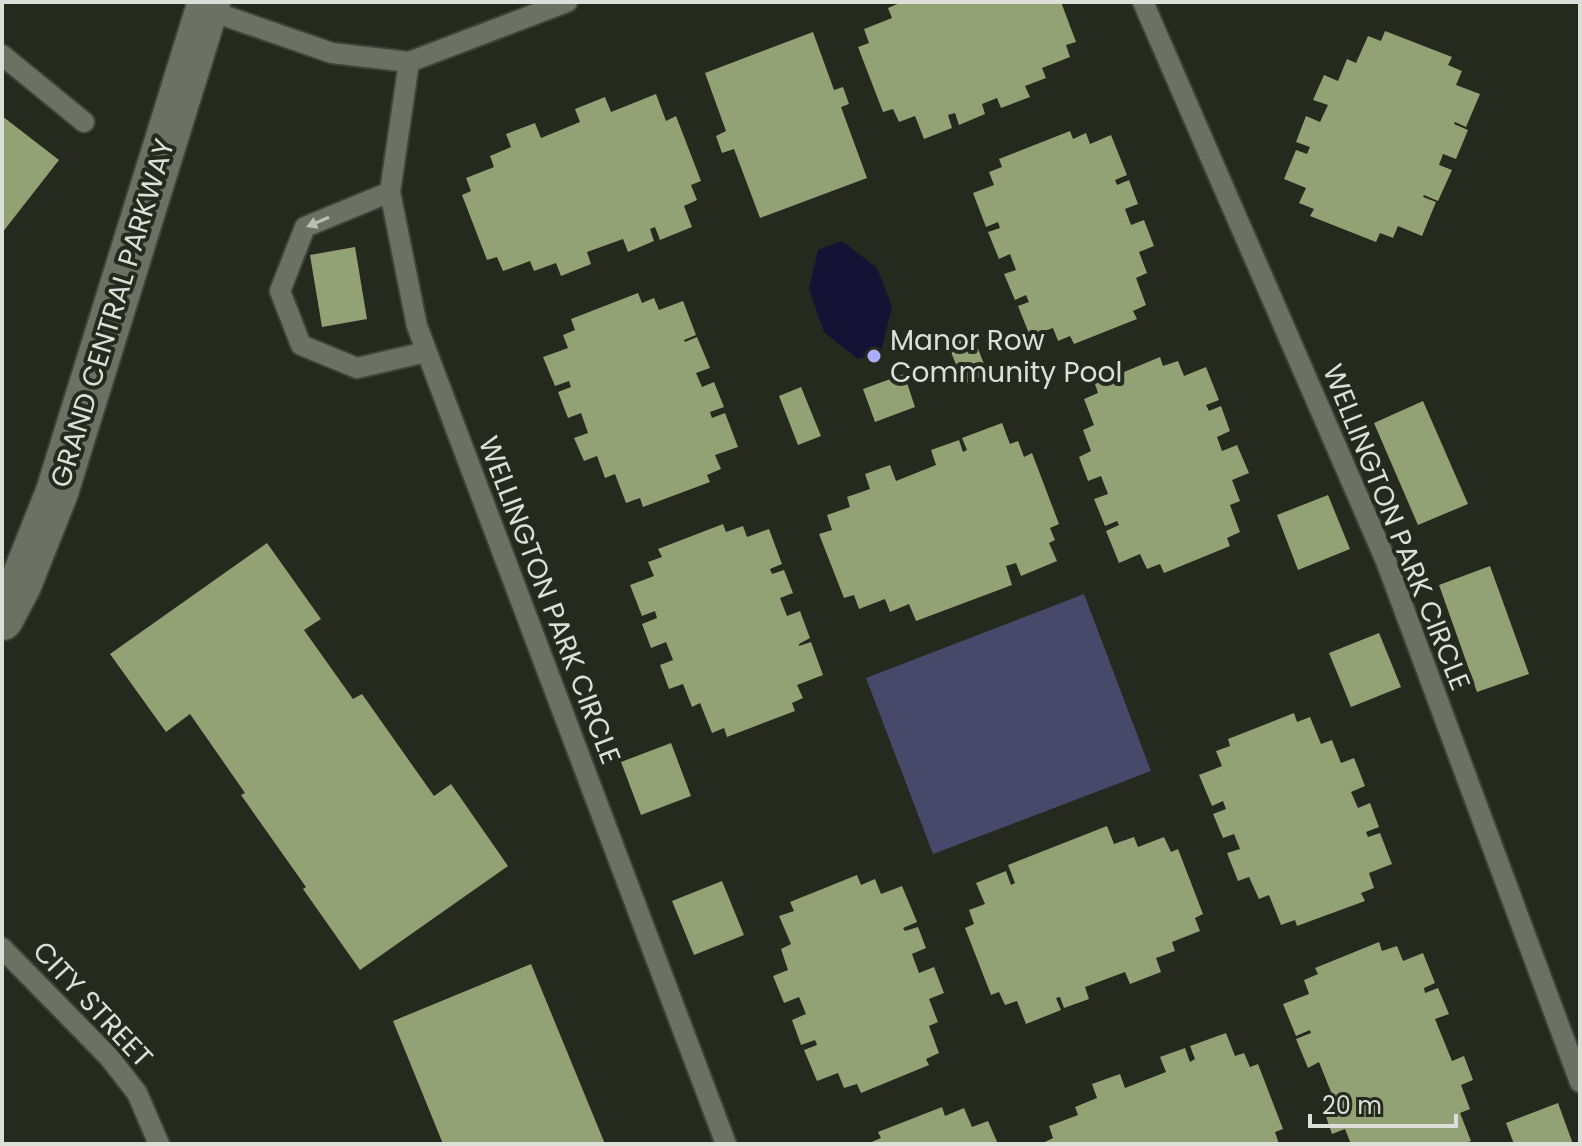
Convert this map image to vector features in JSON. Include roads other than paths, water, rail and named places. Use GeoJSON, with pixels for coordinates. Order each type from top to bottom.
{"type":"FeatureCollection","features":[{"type":"Feature","properties":{"kind":"street","name":"GRAND CENTRAL PARKWAY"},"geometry":{"type":"LineString","coordinates":[[2,619],[20,585],[57,492],[202,5]]}},
{"type":"Feature","properties":{"kind":"lane"},"geometry":{"type":"LineString","coordinates":[[202,5],[332,53],[409,62],[567,2]]}},
{"type":"Feature","properties":{"kind":"lane","name":"WELLINGTON PARK CIRCLE"},"geometry":{"type":"LineString","coordinates":[[1143,2],[1386,561],[1580,1082]]}},
{"type":"Feature","properties":{"kind":"lane"},"geometry":{"type":"LineString","coordinates":[[2,55],[84,122]]}},
{"type":"Feature","properties":{"kind":"lane","name":"WELLINGTON PARK CIRCLE"},"geometry":{"type":"LineString","coordinates":[[409,62],[390,192],[417,326],[726,1144]]}},
{"type":"Feature","properties":{"kind":"lane"},"geometry":{"type":"LineString","coordinates":[[390,192],[305,227],[280,291],[301,345],[357,368],[426,352]]}},
{"type":"Feature","properties":{"kind":"lane","name":"CITY STREET"},"geometry":{"type":"LineString","coordinates":[[2,948],[109,1057],[137,1093],[159,1144]]}},
{"type":"Feature","properties":{"kind":"place","name":"Manor Row Community Pool"},"geometry":{"type":"Point","coordinates":[874,356]}}]}
